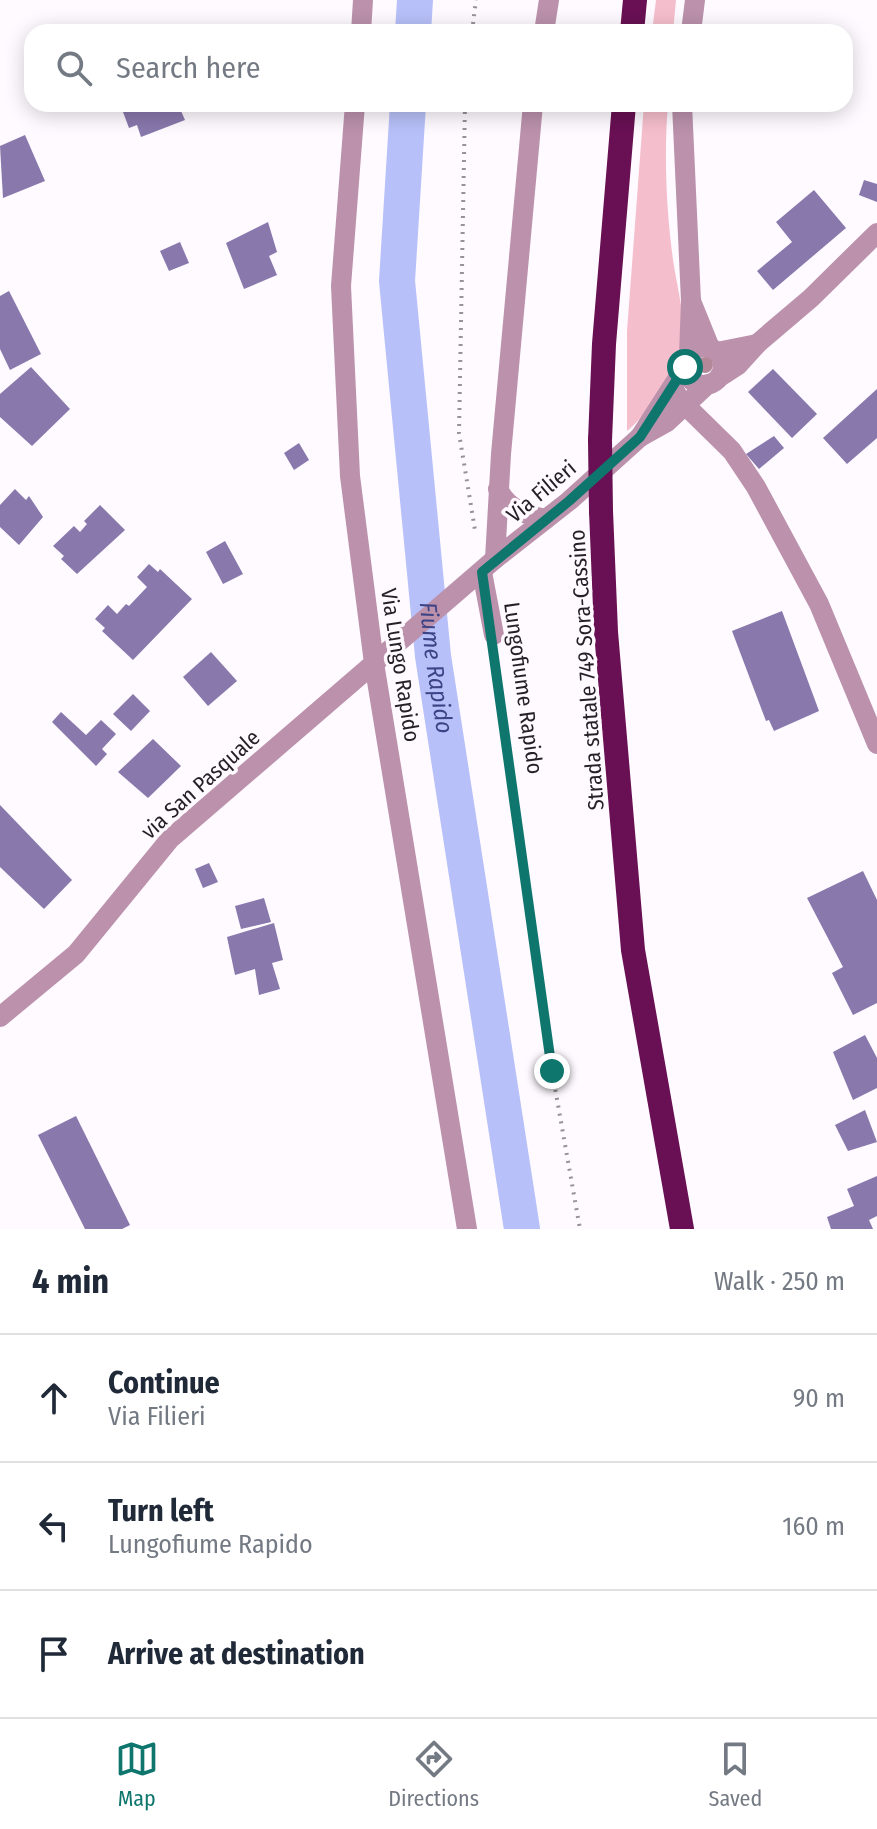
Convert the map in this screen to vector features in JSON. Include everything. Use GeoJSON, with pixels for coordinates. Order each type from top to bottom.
{"type":"FeatureCollection","features":[{"type":"Feature","properties":{"kind":"highway"},"geometry":{"type":"LineString","coordinates":[[633,24],[635,0]]}},
{"type":"Feature","properties":{"kind":"highway","name":"Strada statale 749 Sora-Cassino"},"geometry":{"type":"LineString","coordinates":[[623,112],[604,344],[600,440],[606,632],[633,950],[682,1229]]}},
{"type":"Feature","properties":{"kind":"street"},"geometry":{"type":"LineString","coordinates":[[362,24],[363,0]]}},
{"type":"Feature","properties":{"kind":"street"},"geometry":{"type":"LineString","coordinates":[[545,24],[549,0]]}},
{"type":"Feature","properties":{"kind":"street"},"geometry":{"type":"LineString","coordinates":[[692,24],[695,0]]}},
{"type":"Feature","properties":{"kind":"street","name":"Via Lungo Rapido"},"geometry":{"type":"LineString","coordinates":[[354,112],[341,286],[350,476],[467,1229]]}},
{"type":"Feature","properties":{"kind":"street","name":"Lungofiume Rapido"},"geometry":{"type":"LineString","coordinates":[[494,635],[483,570],[498,489],[532,112]]}},
{"type":"Feature","properties":{"kind":"street"},"geometry":{"type":"LineString","coordinates":[[682,112],[691,301],[687,361],[690,379],[714,380],[723,363],[713,350],[691,301]]}},
{"type":"Feature","properties":{"kind":"street","name":"Via Filieri"},"geometry":{"type":"LineString","coordinates":[[380,658],[640,437],[667,422],[714,380],[738,365],[877,233]]}},
{"type":"Feature","properties":{"kind":"street","name":"Via Filieri"},"geometry":{"type":"LineString","coordinates":[[713,350],[757,344]]}},
{"type":"Feature","properties":{"kind":"street"},"geometry":{"type":"LineString","coordinates":[[687,361],[699,347],[713,350]]}},
{"type":"Feature","properties":{"kind":"street","name":"Via Filieri"},"geometry":{"type":"LineString","coordinates":[[640,437],[687,361]]}},
{"type":"Feature","properties":{"kind":"street"},"geometry":{"type":"LineString","coordinates":[[673,388],[732,451],[756,487],[819,604],[877,744]]}},
{"type":"Feature","properties":{"kind":"street"},"geometry":{"type":"LineString","coordinates":[[498,489],[503,500],[517,511],[546,519]]}},
{"type":"Feature","properties":{"kind":"street","name":"via San Pasquale"},"geometry":{"type":"LineString","coordinates":[[0,1017],[76,954],[170,839],[380,658]]}},
{"type":"Feature","properties":{"kind":"path"},"geometry":{"type":"LineString","coordinates":[[473,24],[476,0]]}},
{"type":"Feature","properties":{"kind":"path"},"geometry":{"type":"LineString","coordinates":[[465,112],[459,433],[483,570]]}},
{"type":"Feature","properties":{"kind":"path","name":"Lungofiume Rapido"},"geometry":{"type":"LineString","coordinates":[[494,635],[552,1071],[580,1229]]}},
{"type":"Feature","properties":{"kind":"shaded area"},"geometry":{"type":"Polygon","coordinates":[[[656,0],[676,0],[674,24],[653,24],[656,0]]]}},
{"type":"Feature","properties":{"kind":"shaded area"},"geometry":{"type":"Polygon","coordinates":[[[643,112],[668,112],[668,215],[683,315],[683,350],[668,382],[627,431],[627,331],[643,112]]]}},
{"type":"Feature","properties":{"kind":"building"},"geometry":{"type":"Polygon","coordinates":[[[123,112],[182,112],[185,120],[141,137],[137,125],[129,128],[123,112]]]}},
{"type":"Feature","properties":{"kind":"building"},"geometry":{"type":"Polygon","coordinates":[[[25,135],[45,181],[3,198],[0,146],[25,135]]]}},
{"type":"Feature","properties":{"kind":"building"},"geometry":{"type":"Polygon","coordinates":[[[864,180],[877,184],[877,202],[859,195],[864,180]]]}},
{"type":"Feature","properties":{"kind":"building"},"geometry":{"type":"Polygon","coordinates":[[[814,190],[846,228],[773,290],[757,271],[792,242],[776,222],[814,190]]]}},
{"type":"Feature","properties":{"kind":"building"},"geometry":{"type":"Polygon","coordinates":[[[268,222],[277,252],[269,256],[277,275],[244,289],[226,243],[268,222]]]}},
{"type":"Feature","properties":{"kind":"building"},"geometry":{"type":"Polygon","coordinates":[[[180,242],[189,263],[169,271],[160,251],[180,242]]]}},
{"type":"Feature","properties":{"kind":"building"},"geometry":{"type":"Polygon","coordinates":[[[9,291],[41,354],[10,370],[0,349],[0,296],[9,291]]]}},
{"type":"Feature","properties":{"kind":"building"},"geometry":{"type":"Polygon","coordinates":[[[31,367],[70,409],[32,446],[0,417],[0,394],[31,367]]]}},
{"type":"Feature","properties":{"kind":"building"},"geometry":{"type":"Polygon","coordinates":[[[773,369],[817,414],[792,438],[748,392],[773,369]]]}},
{"type":"Feature","properties":{"kind":"building"},"geometry":{"type":"Polygon","coordinates":[[[877,389],[877,438],[847,464],[823,438],[877,389]]]}},
{"type":"Feature","properties":{"kind":"building"},"geometry":{"type":"Polygon","coordinates":[[[774,436],[784,448],[759,469],[746,454],[774,436]]]}},
{"type":"Feature","properties":{"kind":"building"},"geometry":{"type":"Polygon","coordinates":[[[299,443],[309,460],[294,470],[284,453],[299,443]]]}},
{"type":"Feature","properties":{"kind":"building"},"geometry":{"type":"Polygon","coordinates":[[[15,489],[26,500],[29,496],[43,517],[19,545],[0,527],[0,505],[15,489]]]}},
{"type":"Feature","properties":{"kind":"building"},"geometry":{"type":"Polygon","coordinates":[[[100,505],[125,530],[77,574],[53,546],[74,526],[80,532],[87,524],[84,521],[100,505]]]}},
{"type":"Feature","properties":{"kind":"building"},"geometry":{"type":"Polygon","coordinates":[[[225,541],[243,574],[223,584],[206,552],[225,541]]]}},
{"type":"Feature","properties":{"kind":"building"},"geometry":{"type":"Polygon","coordinates":[[[149,564],[158,572],[160,569],[192,599],[133,660],[102,631],[105,628],[95,619],[108,605],[117,614],[126,604],[129,606],[147,587],[137,577],[149,564]]]}},
{"type":"Feature","properties":{"kind":"building"},"geometry":{"type":"Polygon","coordinates":[[[782,611],[819,711],[774,731],[769,720],[766,721],[732,631],[782,611]]]}},
{"type":"Feature","properties":{"kind":"building"},"geometry":{"type":"Polygon","coordinates":[[[211,652],[237,681],[208,706],[183,677],[211,652]]]}},
{"type":"Feature","properties":{"kind":"building"},"geometry":{"type":"Polygon","coordinates":[[[133,694],[150,711],[131,731],[113,714],[133,694]]]}},
{"type":"Feature","properties":{"kind":"building"},"geometry":{"type":"Polygon","coordinates":[[[61,712],[86,735],[101,720],[116,734],[102,749],[107,754],[96,766],[52,722],[61,712]]]}},
{"type":"Feature","properties":{"kind":"building"},"geometry":{"type":"Polygon","coordinates":[[[153,739],[181,766],[148,798],[118,772],[153,739]]]}},
{"type":"Feature","properties":{"kind":"building"},"geometry":{"type":"Polygon","coordinates":[[[0,805],[72,880],[44,909],[0,867],[0,805]]]}},
{"type":"Feature","properties":{"kind":"building"},"geometry":{"type":"Polygon","coordinates":[[[209,863],[218,882],[203,888],[195,869],[209,863]]]}},
{"type":"Feature","properties":{"kind":"building"},"geometry":{"type":"Polygon","coordinates":[[[863,871],[877,900],[877,1003],[853,1015],[832,973],[843,967],[807,898],[863,871]]]}},
{"type":"Feature","properties":{"kind":"building"},"geometry":{"type":"Polygon","coordinates":[[[264,898],[271,922],[241,929],[235,906],[264,898]]]}},
{"type":"Feature","properties":{"kind":"building"},"geometry":{"type":"Polygon","coordinates":[[[274,923],[283,960],[272,963],[280,989],[259,995],[255,969],[235,975],[227,937],[274,923]]]}},
{"type":"Feature","properties":{"kind":"building"},"geometry":{"type":"Polygon","coordinates":[[[865,1035],[877,1058],[877,1088],[853,1100],[833,1052],[865,1035]]]}},
{"type":"Feature","properties":{"kind":"building"},"geometry":{"type":"Polygon","coordinates":[[[865,1110],[877,1142],[848,1151],[835,1125],[865,1110]]]}},
{"type":"Feature","properties":{"kind":"building"},"geometry":{"type":"Polygon","coordinates":[[[76,1116],[130,1225],[122,1229],[85,1229],[38,1135],[76,1116]]]}},
{"type":"Feature","properties":{"kind":"building"},"geometry":{"type":"Polygon","coordinates":[[[877,1176],[877,1216],[869,1220],[873,1229],[831,1229],[827,1217],[854,1206],[847,1189],[877,1176]]]}},
{"type":"Feature","properties":{"kind":"waterway","name":"Fiume Rapido"},"geometry":{"type":"LineString","coordinates":[[414,24],[415,0]]}},
{"type":"Feature","properties":{"kind":"waterway","name":"Fiume Rapido"},"geometry":{"type":"LineString","coordinates":[[408,112],[397,281],[433,656],[522,1229]]}},
{"type":"Feature","properties":{"kind":"route"},"geometry":{"type":"LineString","coordinates":[[552,1071],[494,635],[482,572],[569,501],[640,437],[685,367]]}}]}
